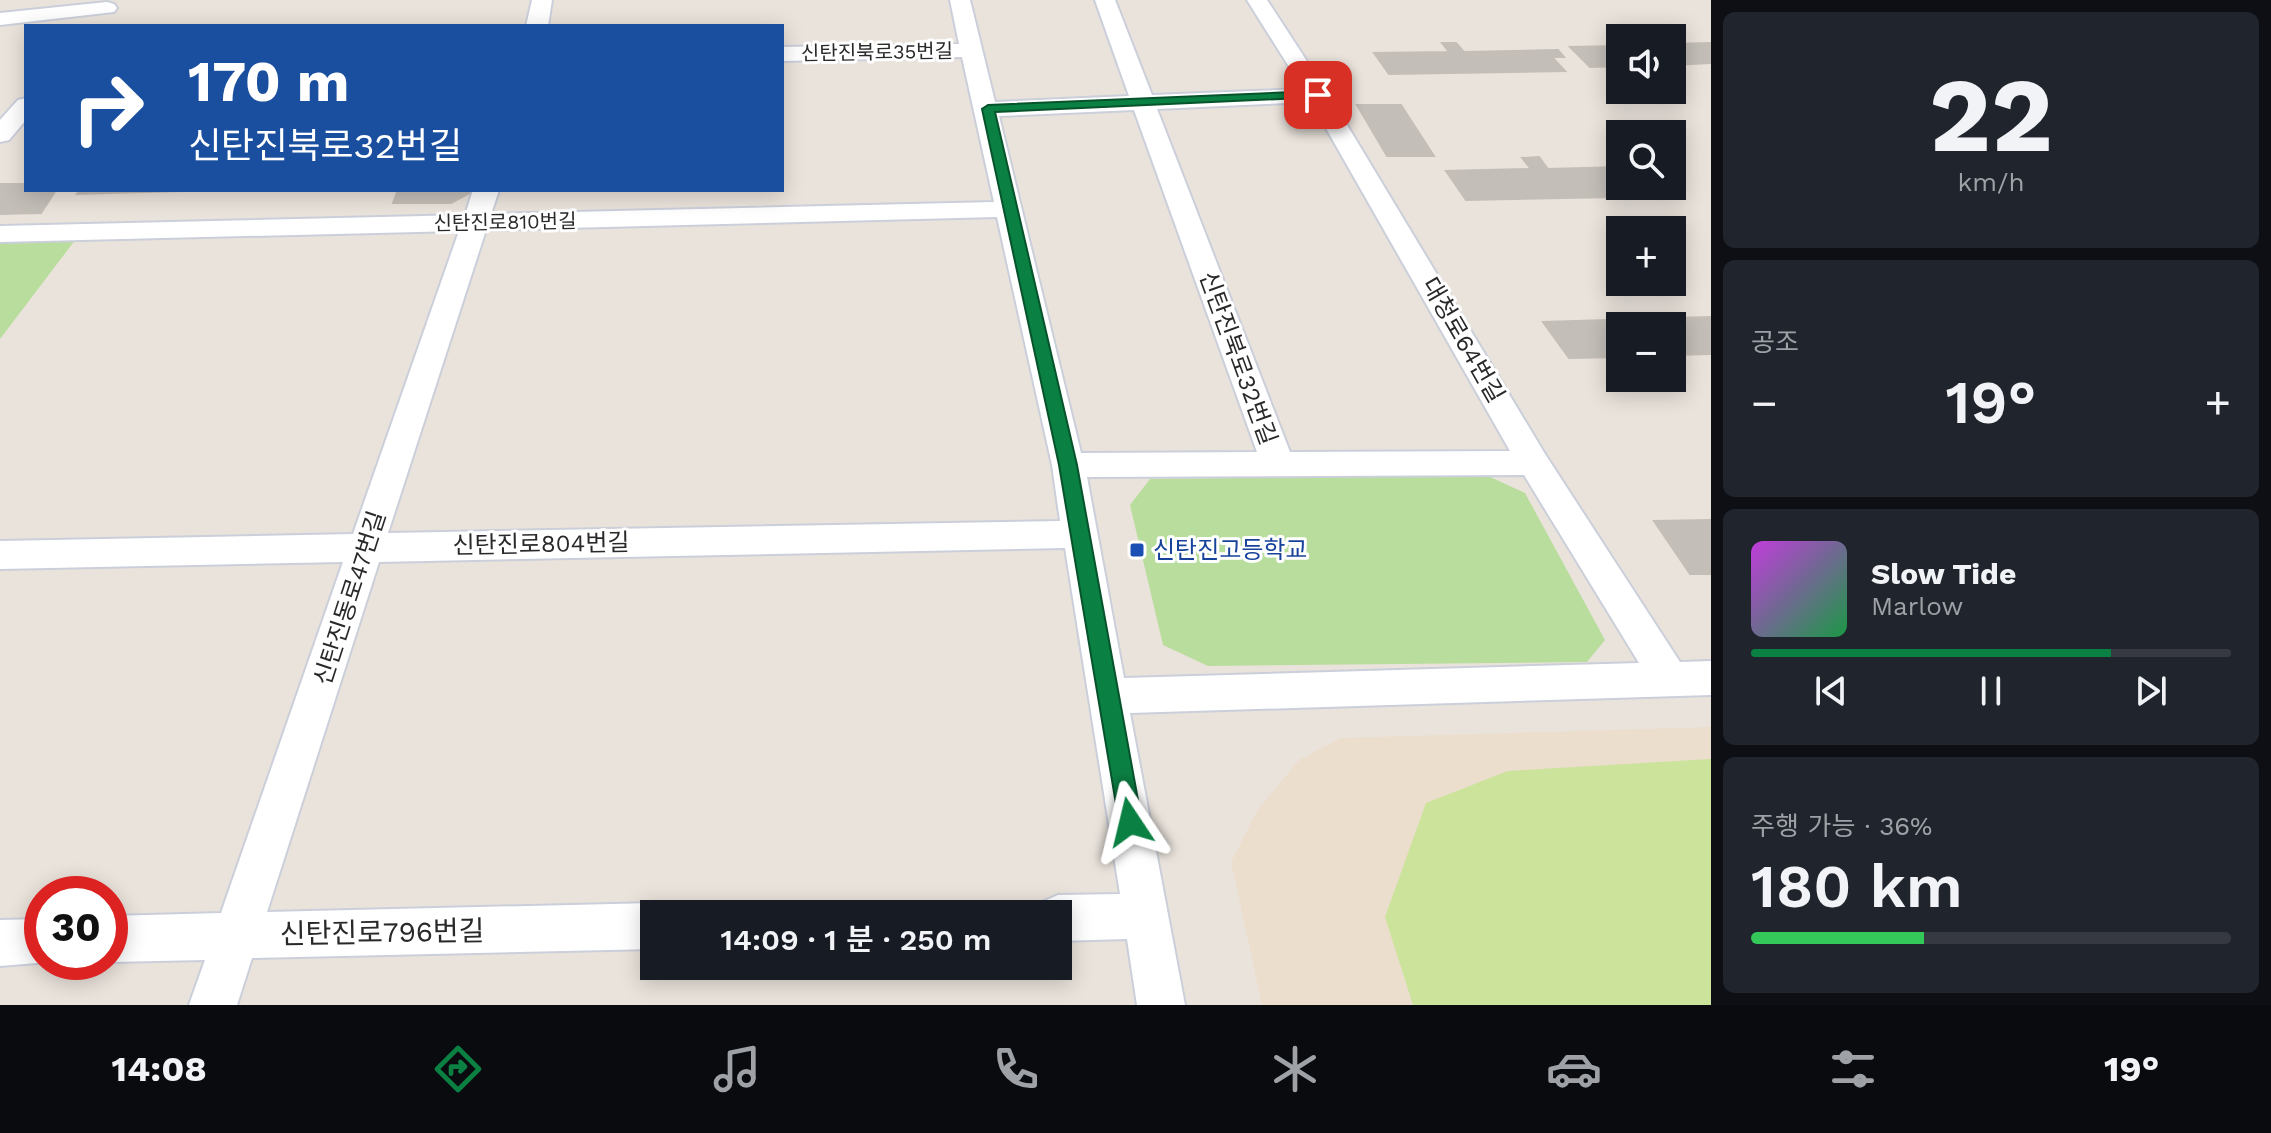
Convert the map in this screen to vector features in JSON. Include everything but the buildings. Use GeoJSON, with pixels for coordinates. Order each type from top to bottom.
{"type":"FeatureCollection","features":[{"type":"Feature","properties":{"kind":"street"},"geometry":{"type":"LineString","coordinates":[[537,24],[542,0]]}},
{"type":"Feature","properties":{"kind":"street"},"geometry":{"type":"LineString","coordinates":[[960,0],[988,109],[1082,534],[1161,1005]]}},
{"type":"Feature","properties":{"kind":"street","name":"신탄진북로32번길"},"geometry":{"type":"LineString","coordinates":[[1105,0],[1277,462],[1533,463]]}},
{"type":"Feature","properties":{"kind":"street","name":"대청로64번길"},"geometry":{"type":"LineString","coordinates":[[1257,0],[1318,95],[1533,463],[1670,679]]}},
{"type":"Feature","properties":{"kind":"street"},"geometry":{"type":"LineString","coordinates":[[0,19],[111,4]]}},
{"type":"Feature","properties":{"kind":"street"},"geometry":{"type":"LineString","coordinates":[[95,24],[111,4]]}},
{"type":"Feature","properties":{"kind":"street","name":"신탄진북로35번길"},"geometry":{"type":"LineString","coordinates":[[784,54],[971,50]]}},
{"type":"Feature","properties":{"kind":"street"},"geometry":{"type":"LineString","coordinates":[[988,109],[1318,95]]}},
{"type":"Feature","properties":{"kind":"street"},"geometry":{"type":"LineString","coordinates":[[0,135],[24,107]]}},
{"type":"Feature","properties":{"kind":"street","name":"신탄진로810번길"},"geometry":{"type":"LineString","coordinates":[[0,234],[481,206],[1010,209]]}},
{"type":"Feature","properties":{"kind":"street","name":"신탄진동로47번길"},"geometry":{"type":"LineString","coordinates":[[213,1005],[481,206]]}},
{"type":"Feature","properties":{"kind":"street"},"geometry":{"type":"LineString","coordinates":[[1068,465],[1277,462]]}},
{"type":"Feature","properties":{"kind":"street","name":"신탄진로804번길"},"geometry":{"type":"LineString","coordinates":[[0,555],[1082,534]]}},
{"type":"Feature","properties":{"kind":"street"},"geometry":{"type":"LineString","coordinates":[[1108,696],[1711,678]]}},
{"type":"Feature","properties":{"kind":"street"},"geometry":{"type":"LineString","coordinates":[[1072,918],[1147,916]]}},
{"type":"Feature","properties":{"kind":"street","name":"신탄진로796번길"},"geometry":{"type":"LineString","coordinates":[[128,938],[640,926]]}},
{"type":"Feature","properties":{"kind":"street"},"geometry":{"type":"LineString","coordinates":[[0,943],[24,942]]}},
{"type":"Feature","properties":{"kind":"shaded area"},"geometry":{"type":"Polygon","coordinates":[[[1711,727],[1711,1005],[1262,1005],[1231,862],[1258,809],[1299,760],[1341,738],[1711,727]]]}},
{"type":"Feature","properties":{"kind":"green space"},"geometry":{"type":"Polygon","coordinates":[[[79,235],[0,339],[0,237],[79,235]]]}},
{"type":"Feature","properties":{"kind":"green space"},"geometry":{"type":"Polygon","coordinates":[[[1486,475],[1525,493],[1605,640],[1587,662],[1208,666],[1163,645],[1130,505],[1150,479],[1486,475]]]}},
{"type":"Feature","properties":{"kind":"green space"},"geometry":{"type":"Polygon","coordinates":[[[1711,759],[1711,1005],[1413,1005],[1385,917],[1426,803],[1508,771],[1711,759]]]}},
{"type":"Feature","properties":{"kind":"place","name":"신탄진고등학교"},"geometry":{"type":"Point","coordinates":[1137,550]}},
{"type":"Feature","properties":{"kind":"route"},"geometry":{"type":"LineString","coordinates":[[1130,822],[1082,534],[988,109],[1318,95]]}}]}
